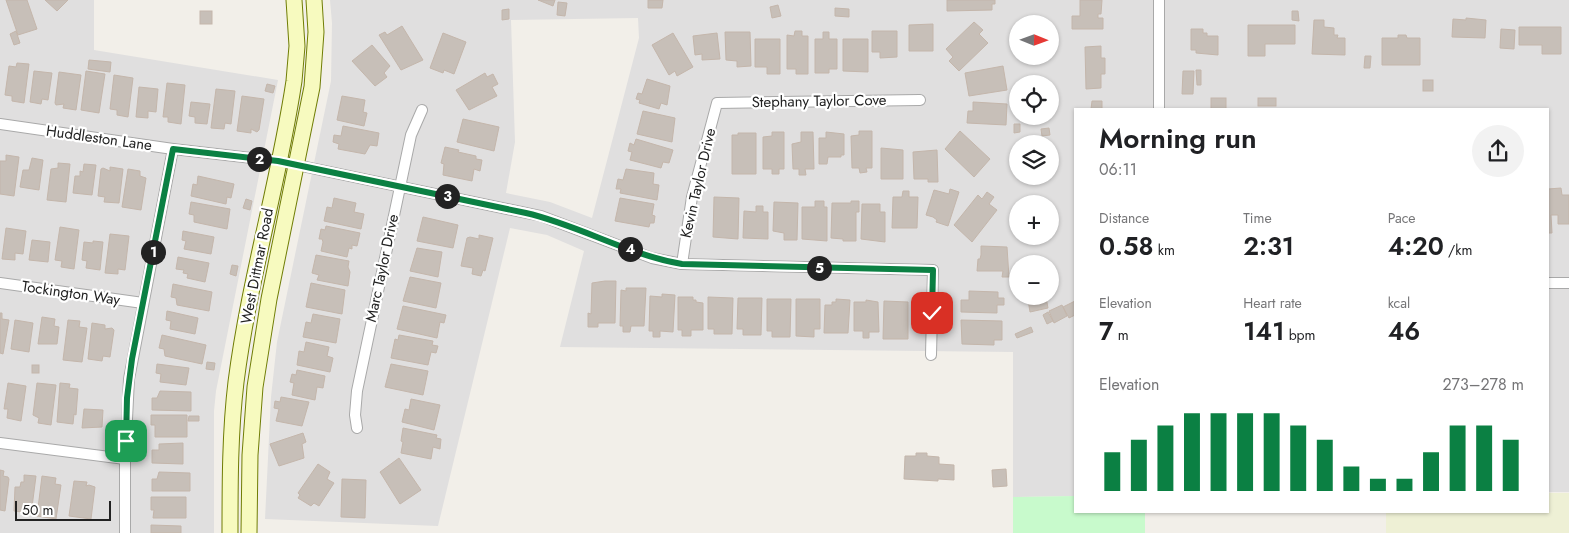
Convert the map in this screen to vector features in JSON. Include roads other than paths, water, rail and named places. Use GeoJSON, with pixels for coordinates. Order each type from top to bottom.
{"type":"FeatureCollection","features":[{"type":"Feature","properties":{"kind":"street","name":"West Dittmar Road"},"geometry":{"type":"LineString","coordinates":[[230,533],[231,449],[236,382],[249,300],[294,81],[297,46],[294,0]]}},
{"type":"Feature","properties":{"kind":"street","name":"West Dittmar Road"},"geometry":{"type":"LineString","coordinates":[[249,533],[251,428],[256,379],[269,299],[297,165],[314,68],[316,32],[314,0]]}},
{"type":"Feature","properties":{"kind":"street"},"geometry":{"type":"LineString","coordinates":[[1159,0],[1159,108]]}},
{"type":"Feature","properties":{"kind":"street","name":"Stephany Taylor Cove"},"geometry":{"type":"LineString","coordinates":[[717,103],[920,100]]}},
{"type":"Feature","properties":{"kind":"street","name":"Kevin Taylor Drive"},"geometry":{"type":"LineString","coordinates":[[682,264],[692,197],[717,103]]}},
{"type":"Feature","properties":{"kind":"street","name":"Marc Taylor Drive"},"geometry":{"type":"LineString","coordinates":[[357,428],[355,415],[357,391],[399,186],[411,135],[422,110]]}},
{"type":"Feature","properties":{"kind":"street","name":"Huddleston Lane"},"geometry":{"type":"LineString","coordinates":[[0,124],[173,149],[278,161],[541,216],[652,258],[682,264],[933,270],[931,355]]}},
{"type":"Feature","properties":{"kind":"street"},"geometry":{"type":"LineString","coordinates":[[125,533],[125,459],[129,379],[142,303],[173,149]]}},
{"type":"Feature","properties":{"kind":"street","name":"Tockington Way"},"geometry":{"type":"LineString","coordinates":[[0,283],[142,303]]}},
{"type":"Feature","properties":{"kind":"street"},"geometry":{"type":"LineString","coordinates":[[1549,283],[1569,283]]}},
{"type":"Feature","properties":{"kind":"street"},"geometry":{"type":"LineString","coordinates":[[0,443],[125,459]]}}]}
